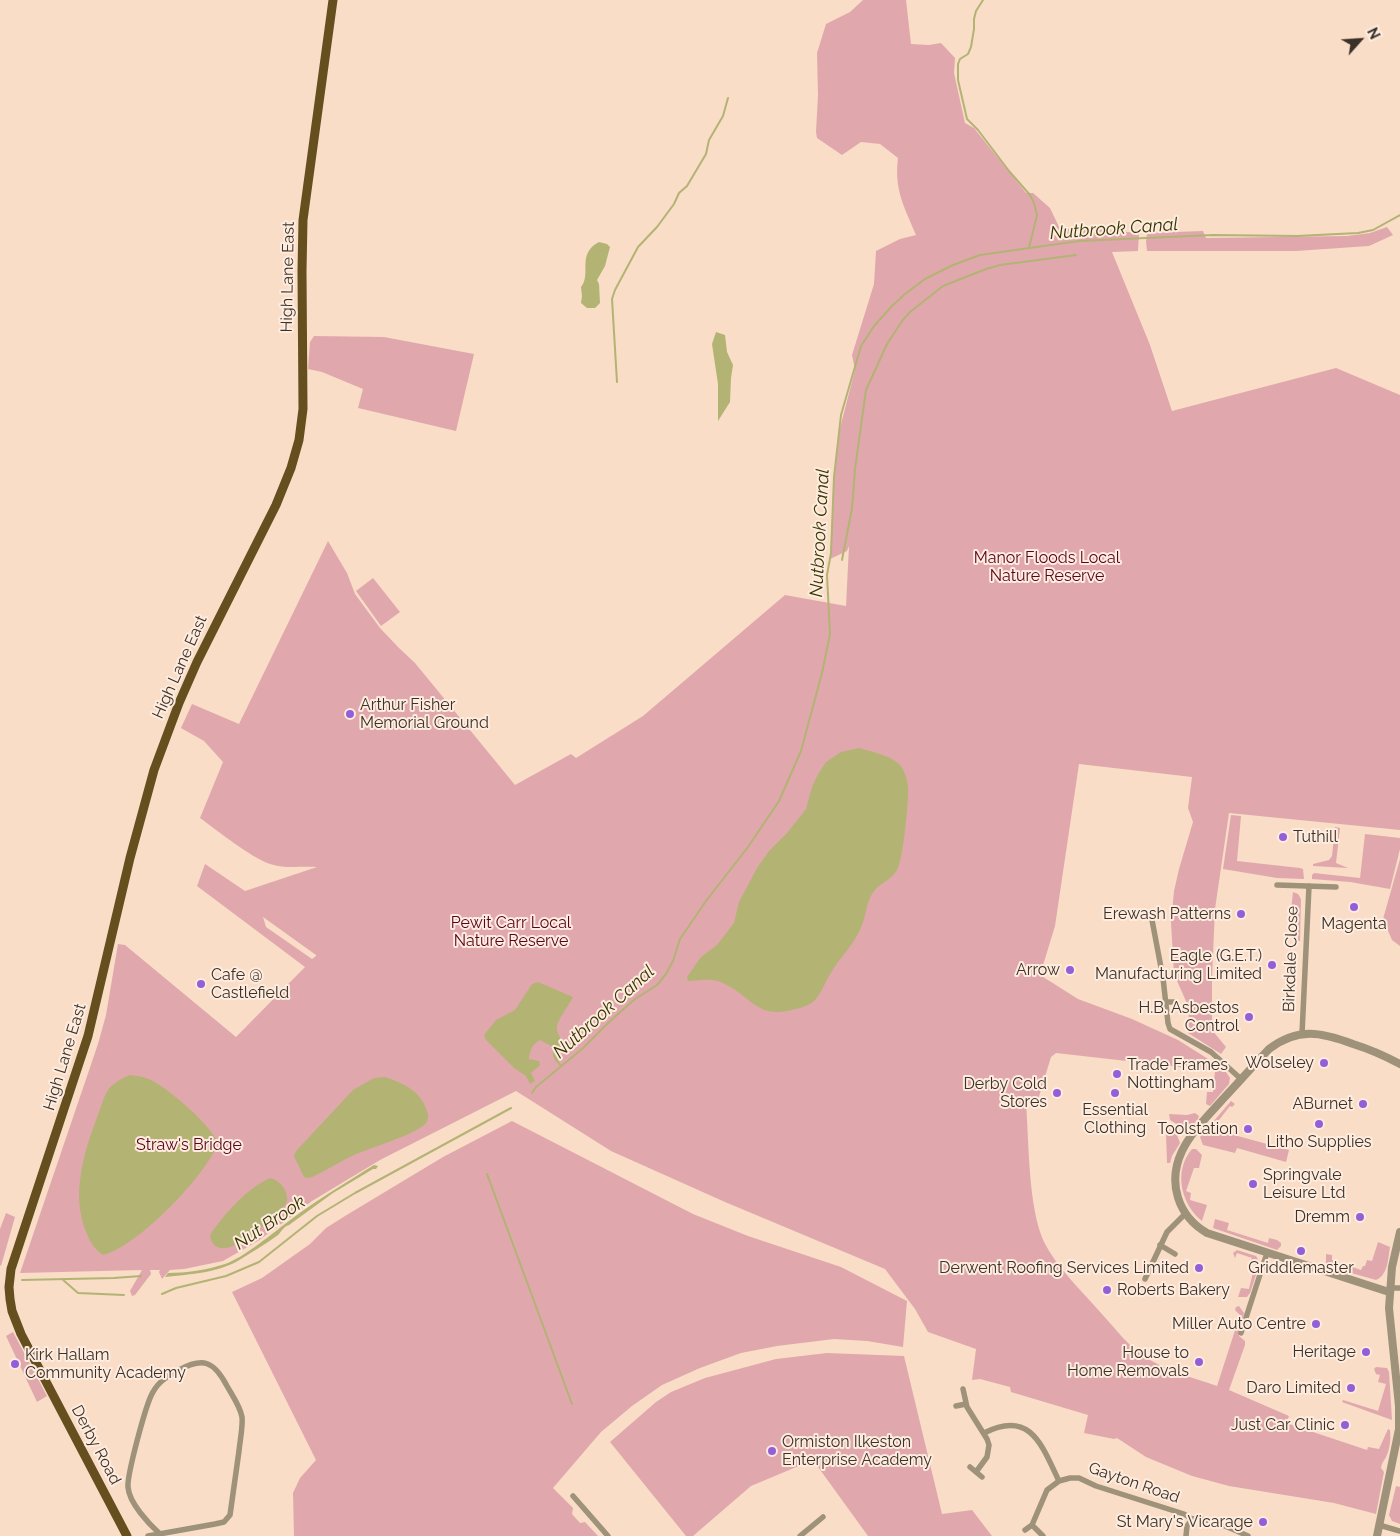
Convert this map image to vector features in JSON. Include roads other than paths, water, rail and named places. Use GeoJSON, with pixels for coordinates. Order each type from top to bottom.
{"type":"FeatureCollection","features":[{"type":"Feature","properties":{"kind":"main road","name":"High Lane East"},"geometry":{"type":"LineString","coordinates":[[24,1341],[15,1320],[10,1300],[11,1269],[88,1036],[132,849],[154,770],[179,703],[197,662],[276,506],[291,468],[299,440],[303,409],[303,220],[333,0]]}},
{"type":"Feature","properties":{"kind":"main road","name":"Derby Road"},"geometry":{"type":"LineString","coordinates":[[24,1341],[127,1536]]}},
{"type":"Feature","properties":{"kind":"street","name":"Birkdale Close"},"geometry":{"type":"LineString","coordinates":[[1277,885],[1336,888]]}},
{"type":"Feature","properties":{"kind":"street","name":"Birkdale Close"},"geometry":{"type":"LineString","coordinates":[[1302,1034],[1309,886]]}},
{"type":"Feature","properties":{"kind":"street"},"geometry":{"type":"LineString","coordinates":[[1152,920],[1170,1029],[1211,1052],[1241,1079]]}},
{"type":"Feature","properties":{"kind":"street"},"geometry":{"type":"LineString","coordinates":[[1165,1002],[1175,1002]]}},
{"type":"Feature","properties":{"kind":"street"},"geometry":{"type":"LineString","coordinates":[[1400,1064],[1377,1052],[1332,1037],[1312,1033],[1287,1038],[1275,1044],[1204,1121],[1182,1150],[1176,1168],[1175,1183],[1179,1202],[1185,1214],[1194,1224],[1208,1233],[1390,1290],[1400,1288]]}},
{"type":"Feature","properties":{"kind":"street"},"geometry":{"type":"LineString","coordinates":[[1145,1279],[1171,1227],[1185,1214]]}},
{"type":"Feature","properties":{"kind":"street"},"geometry":{"type":"LineString","coordinates":[[1377,1536],[1399,1429],[1399,1406],[1390,1326],[1390,1290],[1392,1267],[1400,1232]]}},
{"type":"Feature","properties":{"kind":"street"},"geometry":{"type":"LineString","coordinates":[[1160,1246],[1175,1254]]}},
{"type":"Feature","properties":{"kind":"street"},"geometry":{"type":"LineString","coordinates":[[1241,1333],[1267,1253]]}},
{"type":"Feature","properties":{"kind":"street"},"geometry":{"type":"LineString","coordinates":[[148,1536],[160,1534],[215,1524],[224,1522],[230,1515],[242,1415],[220,1374],[213,1366],[204,1362],[188,1365],[165,1378],[156,1387],[150,1399],[130,1472],[128,1488],[131,1496],[144,1518],[160,1534]]}},
{"type":"Feature","properties":{"kind":"street"},"geometry":{"type":"LineString","coordinates":[[963,1389],[966,1404],[988,1442],[989,1453],[976,1472]]}},
{"type":"Feature","properties":{"kind":"street"},"geometry":{"type":"LineString","coordinates":[[956,1406],[966,1404]]}},
{"type":"Feature","properties":{"kind":"street"},"geometry":{"type":"LineString","coordinates":[[984,1433],[1002,1425],[1021,1428],[1031,1432],[1040,1442],[1059,1481],[1050,1486],[1045,1493],[1032,1525],[1025,1530]]}},
{"type":"Feature","properties":{"kind":"street"},"geometry":{"type":"LineString","coordinates":[[970,1467],[982,1477]]}},
{"type":"Feature","properties":{"kind":"street","name":"Gayton Road"},"geometry":{"type":"LineString","coordinates":[[1059,1481],[1079,1478],[1096,1486],[1184,1514],[1192,1519],[1206,1520],[1248,1536]]}},
{"type":"Feature","properties":{"kind":"street"},"geometry":{"type":"LineString","coordinates":[[573,1496],[583,1512],[608,1536]]}},
{"type":"Feature","properties":{"kind":"street"},"geometry":{"type":"LineString","coordinates":[[800,1536],[822,1517]]}},
{"type":"Feature","properties":{"kind":"street"},"geometry":{"type":"LineString","coordinates":[[1186,1536],[1192,1519]]}},
{"type":"Feature","properties":{"kind":"street"},"geometry":{"type":"LineString","coordinates":[[1032,1525],[1043,1536]]}},
{"type":"Feature","properties":{"kind":"street"},"geometry":{"type":"LineString","coordinates":[[1379,1525],[1400,1531]]}},
{"type":"Feature","properties":{"kind":"waterway"},"geometry":{"type":"LineString","coordinates":[[983,0],[976,11],[971,47],[968,54],[960,59],[958,64],[958,80],[967,119],[1030,195],[1034,203],[1037,215],[1029,248]]}},
{"type":"Feature","properties":{"kind":"waterway"},"geometry":{"type":"LineString","coordinates":[[617,382],[612,299],[615,290],[638,247],[657,227],[674,204],[679,193],[687,186],[706,154],[709,140],[723,116],[728,98]]}},
{"type":"Feature","properties":{"kind":"waterway","name":"Nutbrook Canal"},"geometry":{"type":"LineString","coordinates":[[532,1093],[536,1087],[582,1049],[635,999],[657,985],[673,961],[680,939],[706,901],[748,847],[779,801],[801,751],[822,673],[830,634],[827,575],[831,553],[834,477],[841,415],[861,346],[874,326],[892,306],[925,279],[953,265],[980,255],[1079,241],[1213,235],[1297,236],[1358,233],[1373,230],[1400,215]]}},
{"type":"Feature","properties":{"kind":"waterway"},"geometry":{"type":"LineString","coordinates":[[842,560],[852,508],[855,469],[866,390],[887,344],[902,321],[910,312],[943,286],[986,269],[1000,265],[1076,255]]}},
{"type":"Feature","properties":{"kind":"waterway","name":"Nutbrook Canal"},"geometry":{"type":"LineString","coordinates":[[557,1061],[561,1066]]}},
{"type":"Feature","properties":{"kind":"waterway","name":"Nutbrook Canal"},"geometry":{"type":"LineString","coordinates":[[162,1294],[176,1288],[226,1276],[259,1262],[317,1216],[355,1193],[511,1108]]}},
{"type":"Feature","properties":{"kind":"waterway"},"geometry":{"type":"LineString","coordinates":[[487,1174],[572,1404]]}},
{"type":"Feature","properties":{"kind":"waterway","name":"Nut Brook"},"geometry":{"type":"LineString","coordinates":[[22,1280],[141,1276]]}},
{"type":"Feature","properties":{"kind":"waterway","name":"Nutbrook Canal"},"geometry":{"type":"LineString","coordinates":[[62,1279],[78,1293],[124,1295]]}},
{"type":"Feature","properties":{"kind":"place","name":"Arthur Fisher Memorial Ground"},"geometry":{"type":"Point","coordinates":[350,714]}},
{"type":"Feature","properties":{"kind":"place","name":"Tuthill"},"geometry":{"type":"Point","coordinates":[1283,837]}},
{"type":"Feature","properties":{"kind":"place","name":"Magenta"},"geometry":{"type":"Point","coordinates":[1354,907]}},
{"type":"Feature","properties":{"kind":"place","name":"Erewash Patterns"},"geometry":{"type":"Point","coordinates":[1241,914]}},
{"type":"Feature","properties":{"kind":"place","name":"Eagle (G.E.T.) Manufacturing Limited"},"geometry":{"type":"Point","coordinates":[1272,965]}},
{"type":"Feature","properties":{"kind":"place","name":"Arrow"},"geometry":{"type":"Point","coordinates":[1070,970]}},
{"type":"Feature","properties":{"kind":"place","name":"Cafe @ Castlefield"},"geometry":{"type":"Point","coordinates":[201,984]}},
{"type":"Feature","properties":{"kind":"place","name":"H.B. Asbestos Control"},"geometry":{"type":"Point","coordinates":[1249,1017]}},
{"type":"Feature","properties":{"kind":"place","name":"Wolseley"},"geometry":{"type":"Point","coordinates":[1324,1063]}},
{"type":"Feature","properties":{"kind":"place","name":"Trade Frames Nottingham"},"geometry":{"type":"Point","coordinates":[1117,1074]}},
{"type":"Feature","properties":{"kind":"place","name":"Derby Cold Stores"},"geometry":{"type":"Point","coordinates":[1057,1093]}},
{"type":"Feature","properties":{"kind":"place","name":"Essential Clothing"},"geometry":{"type":"Point","coordinates":[1115,1093]}},
{"type":"Feature","properties":{"kind":"place","name":"ABurnet"},"geometry":{"type":"Point","coordinates":[1363,1104]}},
{"type":"Feature","properties":{"kind":"place","name":"Litho Supplies"},"geometry":{"type":"Point","coordinates":[1319,1124]}},
{"type":"Feature","properties":{"kind":"place","name":"Toolstation"},"geometry":{"type":"Point","coordinates":[1248,1129]}},
{"type":"Feature","properties":{"kind":"place","name":"Springvale Leisure Ltd"},"geometry":{"type":"Point","coordinates":[1253,1184]}},
{"type":"Feature","properties":{"kind":"place","name":"Dremm"},"geometry":{"type":"Point","coordinates":[1360,1217]}},
{"type":"Feature","properties":{"kind":"place","name":"Griddlemaster"},"geometry":{"type":"Point","coordinates":[1301,1251]}},
{"type":"Feature","properties":{"kind":"place","name":"Derwent Roofing Services Limited"},"geometry":{"type":"Point","coordinates":[1199,1268]}},
{"type":"Feature","properties":{"kind":"place","name":"Roberts Bakery"},"geometry":{"type":"Point","coordinates":[1107,1290]}},
{"type":"Feature","properties":{"kind":"place","name":"Miller Auto Centre"},"geometry":{"type":"Point","coordinates":[1316,1324]}},
{"type":"Feature","properties":{"kind":"place","name":"Heritage"},"geometry":{"type":"Point","coordinates":[1366,1352]}},
{"type":"Feature","properties":{"kind":"place","name":"House to Home Removals"},"geometry":{"type":"Point","coordinates":[1199,1362]}},
{"type":"Feature","properties":{"kind":"place","name":"Kirk Hallam Community Academy"},"geometry":{"type":"Point","coordinates":[15,1364]}},
{"type":"Feature","properties":{"kind":"place","name":"Daro Limited"},"geometry":{"type":"Point","coordinates":[1351,1388]}},
{"type":"Feature","properties":{"kind":"place","name":"Just Car Clinic"},"geometry":{"type":"Point","coordinates":[1345,1425]}},
{"type":"Feature","properties":{"kind":"place","name":"Ormiston Ilkeston Enterprise Academy"},"geometry":{"type":"Point","coordinates":[772,1451]}},
{"type":"Feature","properties":{"kind":"place","name":"St Mary's Vicarage"},"geometry":{"type":"Point","coordinates":[1263,1522]}},
{"type":"Feature","properties":{"kind":"park label","name":"Manor Floods Local Nature Reserve"},"geometry":{"type":"Point","coordinates":[1047,567]}},
{"type":"Feature","properties":{"kind":"park label","name":"Pewit Carr Local Nature Reserve"},"geometry":{"type":"Point","coordinates":[511,932]}},
{"type":"Feature","properties":{"kind":"park label","name":"Straw's Bridge"},"geometry":{"type":"Point","coordinates":[189,1145]}}]}
